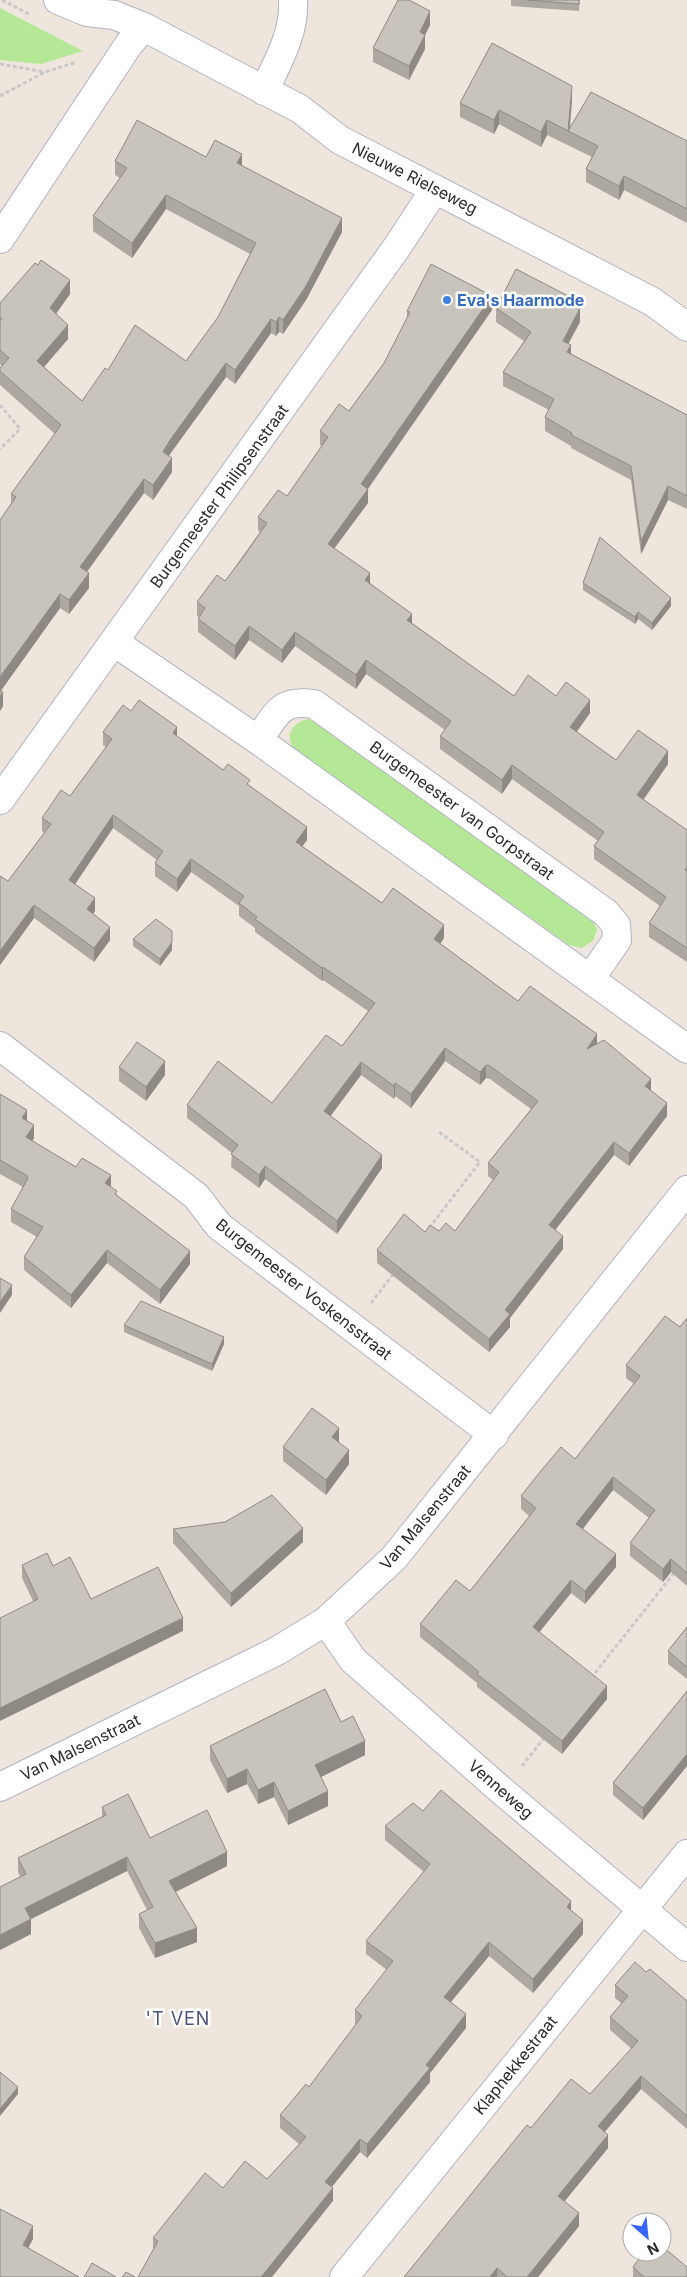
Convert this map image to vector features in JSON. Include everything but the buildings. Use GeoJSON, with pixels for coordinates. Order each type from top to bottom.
{"type":"FeatureCollection","features":[{"type":"Feature","properties":{"kind":"street","name":"Nieuwe Rielseweg"},"geometry":{"type":"LineString","coordinates":[[58,0],[87,12],[114,15],[136,35],[264,90],[300,109],[340,140],[653,302],[687,327]]}},
{"type":"Feature","properties":{"kind":"street"},"geometry":{"type":"LineString","coordinates":[[264,90],[290,34],[294,12],[293,0]]}},
{"type":"Feature","properties":{"kind":"street"},"geometry":{"type":"LineString","coordinates":[[0,240],[136,35]]}},
{"type":"Feature","properties":{"kind":"street","name":"Burgemeester Philipsenstraat"},"geometry":{"type":"LineString","coordinates":[[0,800],[397,247],[435,189]]}},
{"type":"Feature","properties":{"kind":"street"},"geometry":{"type":"LineString","coordinates":[[114,642],[258,740],[687,1049]]}},
{"type":"Feature","properties":{"kind":"street","name":"Burgemeester van Gorpstraat"},"geometry":{"type":"LineString","coordinates":[[258,740],[282,707],[298,702],[314,704],[598,907],[616,925],[617,940],[590,979]]}},
{"type":"Feature","properties":{"kind":"street","name":"Burgemeester Voskensstraat"},"geometry":{"type":"LineString","coordinates":[[0,1046],[196,1196],[219,1226],[494,1435]]}},
{"type":"Feature","properties":{"kind":"street","name":"Van Malsenstraat"},"geometry":{"type":"LineString","coordinates":[[0,1787],[276,1651],[326,1621],[394,1558],[494,1435],[687,1190]]}},
{"type":"Feature","properties":{"kind":"street","name":"Venneweg"},"geometry":{"type":"LineString","coordinates":[[326,1621],[353,1660],[502,1791],[687,1947]]}},
{"type":"Feature","properties":{"kind":"street","name":"Klaphekkestraat"},"geometry":{"type":"LineString","coordinates":[[344,2277],[687,1854]]}},
{"type":"Feature","properties":{"kind":"path"},"geometry":{"type":"LineString","coordinates":[[0,96],[45,72],[136,35]]}},
{"type":"Feature","properties":{"kind":"path"},"geometry":{"type":"LineString","coordinates":[[0,64],[45,72]]}},
{"type":"Feature","properties":{"kind":"path"},"geometry":{"type":"LineString","coordinates":[[0,405],[20,429],[0,449]]}},
{"type":"Feature","properties":{"kind":"path"},"geometry":{"type":"LineString","coordinates":[[425,1233],[480,1162],[439,1132]]}},
{"type":"Feature","properties":{"kind":"path"},"geometry":{"type":"LineString","coordinates":[[352,1327],[401,1264]]}},
{"type":"Feature","properties":{"kind":"path"},"geometry":{"type":"LineString","coordinates":[[588,1681],[675,1572]]}},
{"type":"Feature","properties":{"kind":"path"},"geometry":{"type":"LineString","coordinates":[[502,1791],[545,1736]]}},
{"type":"Feature","properties":{"kind":"green space"},"geometry":{"type":"Polygon","coordinates":[[[0,8],[83,51],[41,64],[0,60],[0,8]]]}},
{"type":"Feature","properties":{"kind":"green space"},"geometry":{"type":"Polygon","coordinates":[[[308,719],[316,722],[592,918],[597,930],[593,941],[582,948],[569,945],[294,749],[291,744],[290,734],[294,726],[308,719]]]}},
{"type":"Feature","properties":{"kind":"place","name":"Eva's Haarmode"},"geometry":{"type":"Point","coordinates":[447,300]}},
{"type":"Feature","properties":{"kind":"district","name":"'T VEN"},"geometry":{"type":"Point","coordinates":[178,2019]}}]}
